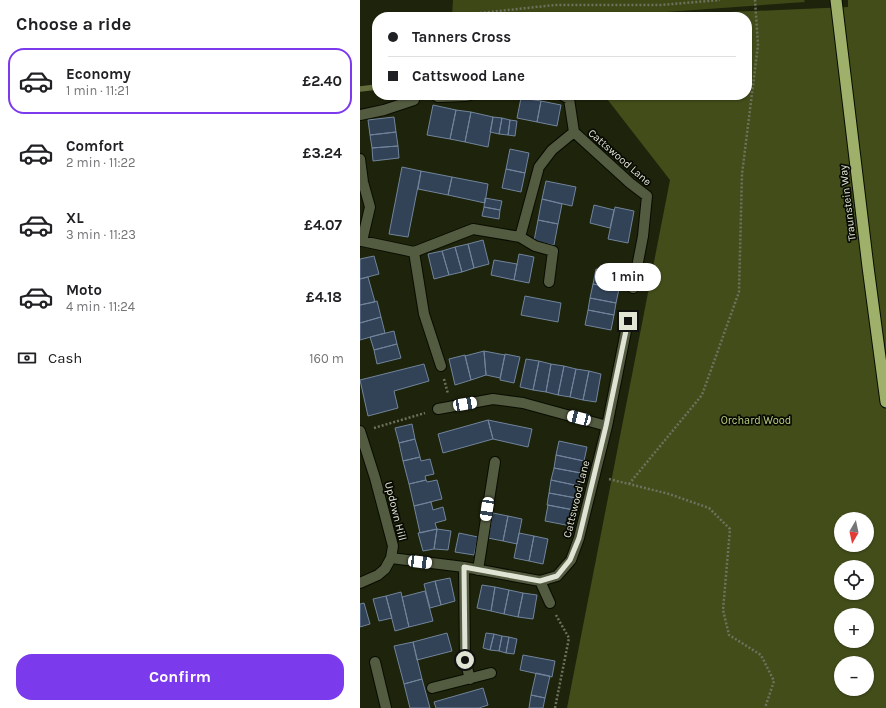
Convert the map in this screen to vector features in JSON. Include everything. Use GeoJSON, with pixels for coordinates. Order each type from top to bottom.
{"type":"FeatureCollection","features":[{"type":"Feature","properties":{"kind":"highway","name":"Traunstein Way"},"geometry":{"type":"LineString","coordinates":[[836,0],[867,259],[886,402]]}},
{"type":"Feature","properties":{"kind":"street"},"geometry":{"type":"LineString","coordinates":[[360,115],[384,110],[414,100]]}},
{"type":"Feature","properties":{"kind":"street","name":"Cattswood Lane"},"geometry":{"type":"LineString","coordinates":[[568,100],[574,132],[630,183],[647,196],[644,236],[633,288]]}},
{"type":"Feature","properties":{"kind":"street"},"geometry":{"type":"LineString","coordinates":[[520,237],[539,167],[552,150],[574,132]]}},
{"type":"Feature","properties":{"kind":"street"},"geometry":{"type":"LineString","coordinates":[[360,159],[363,182],[370,207],[361,241],[414,252],[473,229],[520,237],[535,246],[554,251],[548,282]]}},
{"type":"Feature","properties":{"kind":"street"},"geometry":{"type":"LineString","coordinates":[[414,252],[424,314],[441,366]]}},
{"type":"Feature","properties":{"kind":"street","name":"Cattswood Lane"},"geometry":{"type":"LineString","coordinates":[[540,581],[557,576],[570,560],[579,538],[606,426],[628,321]]}},
{"type":"Feature","properties":{"kind":"street"},"geometry":{"type":"LineString","coordinates":[[438,409],[493,399],[523,403],[606,426]]}},
{"type":"Feature","properties":{"kind":"street","name":"Updown Hill"},"geometry":{"type":"LineString","coordinates":[[360,431],[375,478],[393,546],[391,558]]}},
{"type":"Feature","properties":{"kind":"street"},"geometry":{"type":"LineString","coordinates":[[478,570],[495,462]]}},
{"type":"Feature","properties":{"kind":"street"},"geometry":{"type":"LineString","coordinates":[[360,583],[378,575],[385,569],[391,558],[464,567],[540,581],[550,603]]}},
{"type":"Feature","properties":{"kind":"street"},"geometry":{"type":"LineString","coordinates":[[464,567],[465,660],[470,679]]}},
{"type":"Feature","properties":{"kind":"street"},"geometry":{"type":"LineString","coordinates":[[375,662],[386,708]]}},
{"type":"Feature","properties":{"kind":"street"},"geometry":{"type":"LineString","coordinates":[[432,688],[491,673]]}},
{"type":"Feature","properties":{"kind":"path"},"geometry":{"type":"LineString","coordinates":[[489,12],[555,5],[660,5],[720,0]]}},
{"type":"Feature","properties":{"kind":"path"},"geometry":{"type":"LineString","coordinates":[[752,93],[758,45],[755,0]]}},
{"type":"Feature","properties":{"kind":"path"},"geometry":{"type":"LineString","coordinates":[[629,484],[702,395],[739,292],[742,174],[751,100]]}},
{"type":"Feature","properties":{"kind":"path"},"geometry":{"type":"LineString","coordinates":[[441,366],[451,406]]}},
{"type":"Feature","properties":{"kind":"path"},"geometry":{"type":"LineString","coordinates":[[360,431],[438,409]]}},
{"type":"Feature","properties":{"kind":"path"},"geometry":{"type":"LineString","coordinates":[[594,475],[669,494],[709,508],[730,528],[723,610],[729,635],[761,655],[774,681],[765,708]]}},
{"type":"Feature","properties":{"kind":"path"},"geometry":{"type":"LineString","coordinates":[[550,603],[569,638],[555,708]]}},
{"type":"Feature","properties":{"kind":"green space"},"geometry":{"type":"Polygon","coordinates":[[[453,0],[804,0],[805,2],[666,12],[452,12],[453,0]]]}},
{"type":"Feature","properties":{"kind":"green space","name":"Orchard Wood"},"geometry":{"type":"Polygon","coordinates":[[[848,0],[886,0],[886,708],[567,708],[670,180],[608,100],[752,100],[752,12],[730,12],[848,7],[848,0]]]}},
{"type":"Feature","properties":{"kind":"building"},"geometry":{"type":"Polygon","coordinates":[[[521,100],[541,101],[537,122],[517,118],[521,100]]]}},
{"type":"Feature","properties":{"kind":"building"},"geometry":{"type":"Polygon","coordinates":[[[541,101],[561,105],[557,126],[537,122],[541,101]]]}},
{"type":"Feature","properties":{"kind":"building"},"geometry":{"type":"Polygon","coordinates":[[[433,105],[456,110],[450,139],[427,135],[433,105]]]}},
{"type":"Feature","properties":{"kind":"building"},"geometry":{"type":"Polygon","coordinates":[[[456,110],[471,112],[465,142],[450,139],[456,110]]]}},
{"type":"Feature","properties":{"kind":"building"},"geometry":{"type":"Polygon","coordinates":[[[471,112],[493,117],[488,147],[465,142],[471,112]]]}},
{"type":"Feature","properties":{"kind":"building"},"geometry":{"type":"Polygon","coordinates":[[[394,117],[396,132],[370,135],[368,120],[394,117]]]}},
{"type":"Feature","properties":{"kind":"building"},"geometry":{"type":"Polygon","coordinates":[[[493,117],[502,118],[499,134],[490,132],[493,117]]]}},
{"type":"Feature","properties":{"kind":"building"},"geometry":{"type":"Polygon","coordinates":[[[502,118],[510,120],[508,135],[499,134],[502,118]]]}},
{"type":"Feature","properties":{"kind":"building"},"geometry":{"type":"Polygon","coordinates":[[[510,120],[517,121],[515,136],[508,135],[510,120]]]}},
{"type":"Feature","properties":{"kind":"building"},"geometry":{"type":"Polygon","coordinates":[[[396,132],[398,146],[372,148],[370,135],[396,132]]]}},
{"type":"Feature","properties":{"kind":"building"},"geometry":{"type":"Polygon","coordinates":[[[398,146],[399,158],[373,161],[372,148],[398,146]]]}},
{"type":"Feature","properties":{"kind":"building"},"geometry":{"type":"Polygon","coordinates":[[[510,149],[529,153],[525,173],[506,169],[510,149]]]}},
{"type":"Feature","properties":{"kind":"building"},"geometry":{"type":"Polygon","coordinates":[[[402,167],[421,171],[408,237],[389,234],[402,167]]]}},
{"type":"Feature","properties":{"kind":"building"},"geometry":{"type":"Polygon","coordinates":[[[506,169],[525,173],[521,192],[502,188],[506,169]]]}},
{"type":"Feature","properties":{"kind":"building"},"geometry":{"type":"Polygon","coordinates":[[[421,171],[452,177],[448,195],[418,189],[421,171]]]}},
{"type":"Feature","properties":{"kind":"building"},"geometry":{"type":"Polygon","coordinates":[[[452,177],[488,184],[485,203],[448,195],[452,177]]]}},
{"type":"Feature","properties":{"kind":"building"},"geometry":{"type":"Polygon","coordinates":[[[546,181],[576,187],[572,206],[542,199],[546,181]]]}},
{"type":"Feature","properties":{"kind":"building"},"geometry":{"type":"Polygon","coordinates":[[[485,198],[502,201],[500,210],[484,207],[485,198]]]}},
{"type":"Feature","properties":{"kind":"building"},"geometry":{"type":"Polygon","coordinates":[[[542,199],[562,204],[558,224],[538,220],[542,199]]]}},
{"type":"Feature","properties":{"kind":"building"},"geometry":{"type":"Polygon","coordinates":[[[594,205],[614,210],[610,228],[590,223],[594,205]]]}},
{"type":"Feature","properties":{"kind":"building"},"geometry":{"type":"Polygon","coordinates":[[[484,207],[500,210],[499,219],[482,216],[484,207]]]}},
{"type":"Feature","properties":{"kind":"building"},"geometry":{"type":"Polygon","coordinates":[[[615,207],[634,211],[628,243],[608,239],[615,207]]]}},
{"type":"Feature","properties":{"kind":"building"},"geometry":{"type":"Polygon","coordinates":[[[538,220],[558,224],[554,245],[534,241],[538,220]]]}},
{"type":"Feature","properties":{"kind":"building"},"geometry":{"type":"Polygon","coordinates":[[[483,240],[489,264],[474,268],[468,244],[483,240]]]}},
{"type":"Feature","properties":{"kind":"building"},"geometry":{"type":"Polygon","coordinates":[[[468,244],[474,268],[462,272],[455,247],[468,244]]]}},
{"type":"Feature","properties":{"kind":"building"},"geometry":{"type":"Polygon","coordinates":[[[455,247],[462,272],[449,275],[442,251],[455,247]]]}},
{"type":"Feature","properties":{"kind":"building"},"geometry":{"type":"Polygon","coordinates":[[[442,251],[449,275],[434,279],[428,254],[442,251]]]}},
{"type":"Feature","properties":{"kind":"building"},"geometry":{"type":"Polygon","coordinates":[[[519,254],[534,257],[529,283],[514,280],[519,254]]]}},
{"type":"Feature","properties":{"kind":"building"},"geometry":{"type":"Polygon","coordinates":[[[374,256],[379,274],[360,279],[360,259],[374,256]]]}},
{"type":"Feature","properties":{"kind":"building"},"geometry":{"type":"Polygon","coordinates":[[[494,260],[517,264],[514,280],[491,275],[494,260]]]}},
{"type":"Feature","properties":{"kind":"building"},"geometry":{"type":"Polygon","coordinates":[[[596,269],[622,274],[619,289],[593,284],[596,269]]]}},
{"type":"Feature","properties":{"kind":"building"},"geometry":{"type":"Polygon","coordinates":[[[368,277],[375,302],[360,305],[360,279],[368,277]]]}},
{"type":"Feature","properties":{"kind":"building"},"geometry":{"type":"Polygon","coordinates":[[[593,284],[619,289],[616,303],[590,298],[593,284]]]}},
{"type":"Feature","properties":{"kind":"building"},"geometry":{"type":"Polygon","coordinates":[[[525,296],[561,303],[558,322],[521,315],[525,296]]]}},
{"type":"Feature","properties":{"kind":"building"},"geometry":{"type":"Polygon","coordinates":[[[590,298],[616,303],[614,315],[588,310],[590,298]]]}},
{"type":"Feature","properties":{"kind":"building"},"geometry":{"type":"Polygon","coordinates":[[[377,301],[381,317],[360,323],[360,305],[377,301]]]}},
{"type":"Feature","properties":{"kind":"building"},"geometry":{"type":"Polygon","coordinates":[[[588,310],[614,315],[611,330],[585,325],[588,310]]]}},
{"type":"Feature","properties":{"kind":"building"},"geometry":{"type":"Polygon","coordinates":[[[381,317],[385,333],[360,340],[360,323],[381,317]]]}},
{"type":"Feature","properties":{"kind":"building"},"geometry":{"type":"Polygon","coordinates":[[[394,331],[397,344],[374,350],[370,337],[394,331]]]}},
{"type":"Feature","properties":{"kind":"building"},"geometry":{"type":"Polygon","coordinates":[[[397,344],[401,358],[377,364],[374,350],[397,344]]]}},
{"type":"Feature","properties":{"kind":"building"},"geometry":{"type":"Polygon","coordinates":[[[484,351],[486,375],[471,380],[465,356],[484,351]]]}},
{"type":"Feature","properties":{"kind":"building"},"geometry":{"type":"Polygon","coordinates":[[[484,351],[505,355],[500,378],[486,375],[484,351]]]}},
{"type":"Feature","properties":{"kind":"building"},"geometry":{"type":"Polygon","coordinates":[[[505,354],[520,357],[514,383],[500,380],[505,354]]]}},
{"type":"Feature","properties":{"kind":"building"},"geometry":{"type":"Polygon","coordinates":[[[465,355],[471,380],[455,385],[449,359],[465,355]]]}},
{"type":"Feature","properties":{"kind":"building"},"geometry":{"type":"Polygon","coordinates":[[[526,359],[539,361],[533,390],[520,387],[526,359]]]}},
{"type":"Feature","properties":{"kind":"building"},"geometry":{"type":"Polygon","coordinates":[[[539,361],[551,364],[546,392],[533,390],[539,361]]]}},
{"type":"Feature","properties":{"kind":"building"},"geometry":{"type":"Polygon","coordinates":[[[424,364],[429,381],[394,391],[398,408],[368,416],[360,380],[424,364]]]}},
{"type":"Feature","properties":{"kind":"building"},"geometry":{"type":"Polygon","coordinates":[[[551,364],[564,366],[558,395],[546,392],[551,364]]]}},
{"type":"Feature","properties":{"kind":"building"},"geometry":{"type":"Polygon","coordinates":[[[564,366],[576,369],[570,397],[558,395],[564,366]]]}},
{"type":"Feature","properties":{"kind":"building"},"geometry":{"type":"Polygon","coordinates":[[[576,369],[589,371],[583,400],[570,397],[576,369]]]}},
{"type":"Feature","properties":{"kind":"building"},"geometry":{"type":"Polygon","coordinates":[[[589,371],[601,374],[596,402],[583,400],[589,371]]]}},
{"type":"Feature","properties":{"kind":"building"},"geometry":{"type":"Polygon","coordinates":[[[488,420],[493,439],[443,453],[438,434],[488,420]]]}},
{"type":"Feature","properties":{"kind":"building"},"geometry":{"type":"Polygon","coordinates":[[[488,420],[532,429],[528,447],[493,439],[488,420]]]}},
{"type":"Feature","properties":{"kind":"building"},"geometry":{"type":"Polygon","coordinates":[[[412,424],[415,439],[399,443],[395,428],[412,424]]]}},
{"type":"Feature","properties":{"kind":"building"},"geometry":{"type":"Polygon","coordinates":[[[415,439],[420,457],[403,461],[399,443],[415,439]]]}},
{"type":"Feature","properties":{"kind":"building"},"geometry":{"type":"Polygon","coordinates":[[[559,441],[587,447],[584,461],[556,455],[559,441]]]}},
{"type":"Feature","properties":{"kind":"building"},"geometry":{"type":"Polygon","coordinates":[[[556,455],[584,461],[581,473],[554,468],[556,455]]]}},
{"type":"Feature","properties":{"kind":"building"},"geometry":{"type":"Polygon","coordinates":[[[420,457],[421,461],[430,459],[434,474],[425,476],[426,480],[409,484],[403,461],[420,457]]]}},
{"type":"Feature","properties":{"kind":"building"},"geometry":{"type":"Polygon","coordinates":[[[554,468],[581,473],[579,486],[551,480],[554,468]]]}},
{"type":"Feature","properties":{"kind":"building"},"geometry":{"type":"Polygon","coordinates":[[[426,480],[427,482],[437,480],[442,499],[414,506],[409,484],[426,480]]]}},
{"type":"Feature","properties":{"kind":"building"},"geometry":{"type":"Polygon","coordinates":[[[551,480],[579,486],[576,498],[549,493],[551,480]]]}},
{"type":"Feature","properties":{"kind":"building"},"geometry":{"type":"Polygon","coordinates":[[[549,493],[576,498],[574,510],[547,505],[549,493]]]}},
{"type":"Feature","properties":{"kind":"building"},"geometry":{"type":"Polygon","coordinates":[[[431,502],[433,510],[443,507],[446,520],[435,523],[437,529],[420,533],[414,506],[431,502]]]}},
{"type":"Feature","properties":{"kind":"building"},"geometry":{"type":"Polygon","coordinates":[[[548,505],[574,510],[571,526],[545,521],[548,505]]]}},
{"type":"Feature","properties":{"kind":"building"},"geometry":{"type":"Polygon","coordinates":[[[493,513],[508,516],[503,541],[488,538],[493,513]]]}},
{"type":"Feature","properties":{"kind":"building"},"geometry":{"type":"Polygon","coordinates":[[[508,516],[522,519],[517,544],[503,541],[508,516]]]}},
{"type":"Feature","properties":{"kind":"building"},"geometry":{"type":"Polygon","coordinates":[[[437,529],[451,531],[448,550],[434,549],[437,529]]]}},
{"type":"Feature","properties":{"kind":"building"},"geometry":{"type":"Polygon","coordinates":[[[437,529],[434,549],[423,551],[418,533],[437,529]]]}},
{"type":"Feature","properties":{"kind":"building"},"geometry":{"type":"Polygon","coordinates":[[[459,533],[478,537],[474,555],[455,552],[459,533]]]}},
{"type":"Feature","properties":{"kind":"building"},"geometry":{"type":"Polygon","coordinates":[[[519,533],[534,536],[529,561],[514,558],[519,533]]]}},
{"type":"Feature","properties":{"kind":"building"},"geometry":{"type":"Polygon","coordinates":[[[534,536],[548,539],[543,564],[529,561],[534,536]]]}},
{"type":"Feature","properties":{"kind":"building"},"geometry":{"type":"Polygon","coordinates":[[[450,578],[455,601],[441,605],[435,581],[450,578]]]}},
{"type":"Feature","properties":{"kind":"building"},"geometry":{"type":"Polygon","coordinates":[[[435,581],[441,605],[430,608],[424,584],[435,581]]]}},
{"type":"Feature","properties":{"kind":"building"},"geometry":{"type":"Polygon","coordinates":[[[482,585],[495,587],[491,611],[477,608],[482,585]]]}},
{"type":"Feature","properties":{"kind":"building"},"geometry":{"type":"Polygon","coordinates":[[[495,587],[509,590],[504,614],[491,611],[495,587]]]}},
{"type":"Feature","properties":{"kind":"building"},"geometry":{"type":"Polygon","coordinates":[[[509,590],[523,593],[518,617],[504,614],[509,590]]]}},
{"type":"Feature","properties":{"kind":"building"},"geometry":{"type":"Polygon","coordinates":[[[425,591],[433,621],[409,627],[402,597],[425,591]]]}},
{"type":"Feature","properties":{"kind":"building"},"geometry":{"type":"Polygon","coordinates":[[[401,592],[409,627],[395,631],[386,596],[401,592]]]}},
{"type":"Feature","properties":{"kind":"building"},"geometry":{"type":"Polygon","coordinates":[[[523,593],[537,595],[533,619],[518,617],[523,593]]]}},
{"type":"Feature","properties":{"kind":"building"},"geometry":{"type":"Polygon","coordinates":[[[386,596],[392,618],[379,621],[373,599],[386,596]]]}},
{"type":"Feature","properties":{"kind":"building"},"geometry":{"type":"Polygon","coordinates":[[[364,603],[370,624],[360,627],[360,604],[364,603]]]}},
{"type":"Feature","properties":{"kind":"building"},"geometry":{"type":"Polygon","coordinates":[[[447,633],[452,651],[417,660],[413,642],[447,633]]]}},
{"type":"Feature","properties":{"kind":"building"},"geometry":{"type":"Polygon","coordinates":[[[486,633],[494,634],[490,650],[483,648],[486,633]]]}},
{"type":"Feature","properties":{"kind":"building"},"geometry":{"type":"Polygon","coordinates":[[[494,634],[502,636],[499,651],[490,650],[494,634]]]}},
{"type":"Feature","properties":{"kind":"building"},"geometry":{"type":"Polygon","coordinates":[[[502,636],[509,637],[506,653],[499,651],[502,636]]]}},
{"type":"Feature","properties":{"kind":"building"},"geometry":{"type":"Polygon","coordinates":[[[509,637],[517,639],[514,654],[506,653],[509,637]]]}},
{"type":"Feature","properties":{"kind":"building"},"geometry":{"type":"Polygon","coordinates":[[[413,642],[422,679],[404,684],[394,646],[413,642]]]}},
{"type":"Feature","properties":{"kind":"building"},"geometry":{"type":"Polygon","coordinates":[[[523,655],[555,661],[552,677],[520,670],[523,655]]]}},
{"type":"Feature","properties":{"kind":"building"},"geometry":{"type":"Polygon","coordinates":[[[536,673],[550,676],[545,698],[531,695],[536,673]]]}},
{"type":"Feature","properties":{"kind":"building"},"geometry":{"type":"Polygon","coordinates":[[[422,679],[430,708],[410,708],[404,684],[422,679]]]}},
{"type":"Feature","properties":{"kind":"building"},"geometry":{"type":"Polygon","coordinates":[[[483,688],[488,705],[479,708],[436,708],[434,702],[483,688]]]}},
{"type":"Feature","properties":{"kind":"building"},"geometry":{"type":"Polygon","coordinates":[[[531,695],[545,698],[543,708],[529,708],[531,695]]]}},
{"type":"Feature","properties":{"kind":"waterway"},"geometry":{"type":"LineString","coordinates":[[360,89],[372,88]]}},
{"type":"Feature","properties":{"kind":"route"},"geometry":{"type":"LineString","coordinates":[[465,660],[464,567],[540,581],[557,576],[570,560],[579,538],[606,426],[628,321]]}}]}
